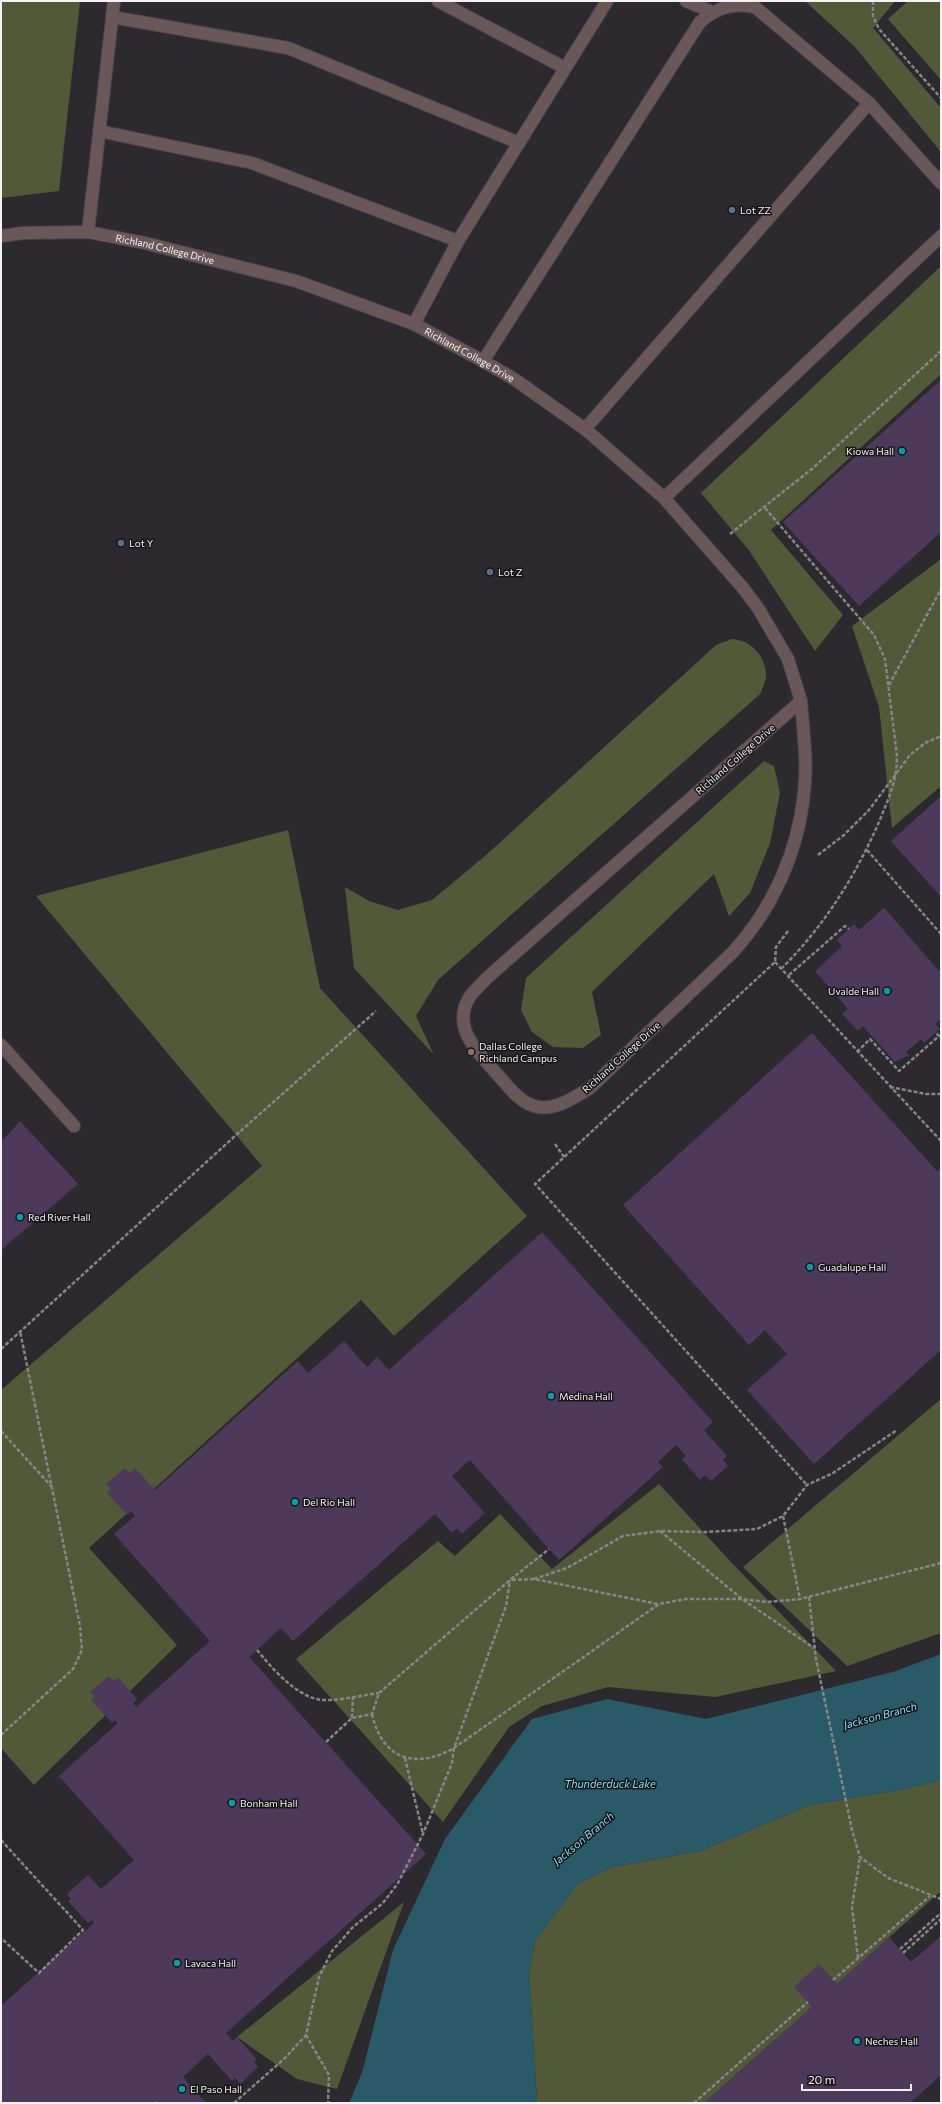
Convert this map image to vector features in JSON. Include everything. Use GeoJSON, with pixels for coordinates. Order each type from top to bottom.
{"type":"FeatureCollection","features":[{"type":"Feature","properties":{"kind":"street"},"geometry":{"type":"LineString","coordinates":[[88,232],[114,1]]}},
{"type":"Feature","properties":{"kind":"street"},"geometry":{"type":"LineString","coordinates":[[438,1],[565,68]]}},
{"type":"Feature","properties":{"kind":"street"},"geometry":{"type":"LineString","coordinates":[[414,324],[458,241],[607,1]]}},
{"type":"Feature","properties":{"kind":"street"},"geometry":{"type":"LineString","coordinates":[[686,1],[712,12]]}},
{"type":"Feature","properties":{"kind":"street"},"geometry":{"type":"LineString","coordinates":[[483,361],[700,22],[712,12],[726,6],[740,5],[755,8],[869,103],[941,183]]}},
{"type":"Feature","properties":{"kind":"street"},"geometry":{"type":"LineString","coordinates":[[112,17],[288,48],[519,143]]}},
{"type":"Feature","properties":{"kind":"street"},"geometry":{"type":"LineString","coordinates":[[585,428],[869,103]]}},
{"type":"Feature","properties":{"kind":"street"},"geometry":{"type":"LineString","coordinates":[[99,131],[252,163],[458,241]]}},
{"type":"Feature","properties":{"kind":"street","name":"Richland College Drive"},"geometry":{"type":"LineString","coordinates":[[1,236],[23,233],[88,232],[144,243],[296,281],[414,324],[514,379],[585,428],[664,498],[743,588],[772,630],[788,659],[801,701],[805,749],[805,792],[798,834],[784,873],[762,915],[749,935],[733,952],[590,1088],[572,1099],[554,1107],[534,1106],[516,1096],[473,1047],[464,1029],[464,1012],[470,996],[488,977],[801,701]]}},
{"type":"Feature","properties":{"kind":"street"},"geometry":{"type":"LineString","coordinates":[[664,498],[941,236]]}},
{"type":"Feature","properties":{"kind":"street"},"geometry":{"type":"LineString","coordinates":[[1,1045],[74,1126]]}},
{"type":"Feature","properties":{"kind":"path"},"geometry":{"type":"LineString","coordinates":[[873,1],[873,16],[879,29],[941,98]]}},
{"type":"Feature","properties":{"kind":"path"},"geometry":{"type":"LineString","coordinates":[[710,550],[812,468],[941,351]]}},
{"type":"Feature","properties":{"kind":"path"},"geometry":{"type":"LineString","coordinates":[[764,508],[874,635],[885,659],[889,685],[897,771],[894,788],[867,850],[827,917],[782,968]]}},
{"type":"Feature","properties":{"kind":"path"},"geometry":{"type":"LineString","coordinates":[[889,685],[941,589]]}},
{"type":"Feature","properties":{"kind":"path"},"geometry":{"type":"LineString","coordinates":[[784,873],[823,853],[844,835],[869,810],[910,755],[925,743],[941,736]]}},
{"type":"Feature","properties":{"kind":"path"},"geometry":{"type":"LineString","coordinates":[[867,850],[941,934]]}},
{"type":"Feature","properties":{"kind":"path"},"geometry":{"type":"LineString","coordinates":[[789,975],[845,926],[849,929]]}},
{"type":"Feature","properties":{"kind":"path"},"geometry":{"type":"LineString","coordinates":[[788,931],[776,947],[775,962],[535,1184],[807,1485]]}},
{"type":"Feature","properties":{"kind":"path"},"geometry":{"type":"LineString","coordinates":[[775,962],[789,975],[857,1052],[941,1141]]}},
{"type":"Feature","properties":{"kind":"path"},"geometry":{"type":"LineString","coordinates":[[1,1349],[235,1136],[376,1011]]}},
{"type":"Feature","properties":{"kind":"path"},"geometry":{"type":"LineString","coordinates":[[857,1052],[870,1039],[899,1071],[939,1036],[936,1032]]}},
{"type":"Feature","properties":{"kind":"path"},"geometry":{"type":"LineString","coordinates":[[890,1087],[926,1094],[941,1094]]}},
{"type":"Feature","properties":{"kind":"path"},"geometry":{"type":"LineString","coordinates":[[625,1095],[628,1099]]}},
{"type":"Feature","properties":{"kind":"path"},"geometry":{"type":"LineString","coordinates":[[555,1144],[564,1157]]}},
{"type":"Feature","properties":{"kind":"path"},"geometry":{"type":"LineString","coordinates":[[1,1734],[73,1669],[82,1650],[80,1626],[20,1331]]}},
{"type":"Feature","properties":{"kind":"path"},"geometry":{"type":"LineString","coordinates":[[534,1579],[567,1568],[623,1536],[660,1530],[706,1532],[757,1529],[783,1516],[807,1485],[833,1473],[897,1430]]}},
{"type":"Feature","properties":{"kind":"path"},"geometry":{"type":"LineString","coordinates":[[1,1431],[52,1488]]}},
{"type":"Feature","properties":{"kind":"path"},"geometry":{"type":"LineString","coordinates":[[783,1516],[800,1599]]}},
{"type":"Feature","properties":{"kind":"path"},"geometry":{"type":"LineString","coordinates":[[660,1530],[742,1599],[815,1648]]}},
{"type":"Feature","properties":{"kind":"path"},"geometry":{"type":"LineString","coordinates":[[549,1549],[510,1580],[379,1693],[372,1714],[376,1728],[385,1743],[394,1752],[405,1758],[422,1760],[438,1757],[454,1748],[659,1604]]}},
{"type":"Feature","properties":{"kind":"path"},"geometry":{"type":"LineString","coordinates":[[510,1580],[534,1579],[659,1604],[686,1599],[742,1599],[767,1602],[800,1599],[941,1564]]}},
{"type":"Feature","properties":{"kind":"path"},"geometry":{"type":"LineString","coordinates":[[234,2103],[284,2059],[306,2034],[319,1977],[332,1951],[353,1927],[383,1903],[398,1883],[423,1834],[452,1763],[454,1748],[506,1606],[510,1580]]}},
{"type":"Feature","properties":{"kind":"path"},"geometry":{"type":"LineString","coordinates":[[809,1597],[816,1659],[852,1830],[860,1857],[852,1907],[858,1958]]}},
{"type":"Feature","properties":{"kind":"path"},"geometry":{"type":"LineString","coordinates":[[257,1650],[291,1686],[316,1699],[334,1700],[379,1693]]}},
{"type":"Feature","properties":{"kind":"path"},"geometry":{"type":"LineString","coordinates":[[352,1718],[353,1696]]}},
{"type":"Feature","properties":{"kind":"path"},"geometry":{"type":"LineString","coordinates":[[326,1742],[352,1718],[372,1714]]}},
{"type":"Feature","properties":{"kind":"path"},"geometry":{"type":"LineString","coordinates":[[405,1758],[423,1834]]}},
{"type":"Feature","properties":{"kind":"path"},"geometry":{"type":"LineString","coordinates":[[1,1840],[83,1930],[38,1973],[1,1938]]}},
{"type":"Feature","properties":{"kind":"path"},"geometry":{"type":"LineString","coordinates":[[860,1857],[888,1878],[941,1898]]}},
{"type":"Feature","properties":{"kind":"path"},"geometry":{"type":"LineString","coordinates":[[833,1980],[930,1895]]}},
{"type":"Feature","properties":{"kind":"path"},"geometry":{"type":"LineString","coordinates":[[900,1949],[941,1913]]}},
{"type":"Feature","properties":{"kind":"path"},"geometry":{"type":"LineString","coordinates":[[903,1953],[941,1919]]}},
{"type":"Feature","properties":{"kind":"path"},"geometry":{"type":"LineString","coordinates":[[694,2103],[808,2002]]}},
{"type":"Feature","properties":{"kind":"path"},"geometry":{"type":"LineString","coordinates":[[306,2034],[329,2075],[328,2103]]}},
{"type":"Feature","properties":{"kind":"green space"},"geometry":{"type":"Polygon","coordinates":[[[1,1],[80,1],[59,191],[1,198],[1,1]]]}},
{"type":"Feature","properties":{"kind":"green space"},"geometry":{"type":"Polygon","coordinates":[[[805,1],[895,1],[873,28],[941,108],[941,152],[855,47],[805,1]]]}},
{"type":"Feature","properties":{"kind":"green space"},"geometry":{"type":"Polygon","coordinates":[[[908,1],[941,1],[941,80],[888,19],[908,1]]]}},
{"type":"Feature","properties":{"kind":"green space"},"geometry":{"type":"Polygon","coordinates":[[[941,266],[941,374],[771,530],[843,615],[815,651],[748,549],[701,493],[941,266]]]}},
{"type":"Feature","properties":{"kind":"green space"},"geometry":{"type":"Polygon","coordinates":[[[941,559],[941,786],[892,828],[879,707],[852,626],[941,559]]]}},
{"type":"Feature","properties":{"kind":"green space"},"geometry":{"type":"Polygon","coordinates":[[[732,639],[745,642],[756,650],[760,656],[766,676],[765,683],[760,694],[438,980],[416,1016],[434,1055],[354,968],[345,887],[369,901],[398,910],[432,900],[485,856],[716,645],[732,639]]]}},
{"type":"Feature","properties":{"kind":"green space"},"geometry":{"type":"Polygon","coordinates":[[[764,761],[774,766],[780,793],[770,843],[750,893],[729,916],[714,874],[592,992],[601,1035],[583,1048],[553,1047],[532,1032],[521,1010],[526,978],[764,761]]]}},
{"type":"Feature","properties":{"kind":"green space"},"geometry":{"type":"Polygon","coordinates":[[[288,830],[320,988],[527,1216],[394,1336],[361,1300],[89,1548],[177,1645],[34,1785],[1,1748],[1,1390],[262,1166],[36,896],[288,830]]]}},
{"type":"Feature","properties":{"kind":"green space"},"geometry":{"type":"Polygon","coordinates":[[[941,1399],[941,1633],[847,1666],[743,1567],[941,1399]]]}},
{"type":"Feature","properties":{"kind":"green space"},"geometry":{"type":"Polygon","coordinates":[[[659,1484],[732,1563],[836,1671],[715,1697],[608,1687],[542,1706],[509,1727],[443,1822],[296,1659],[438,1541],[455,1556],[500,1514],[552,1569],[659,1484]]]}},
{"type":"Feature","properties":{"kind":"green space"},"geometry":{"type":"Polygon","coordinates":[[[941,1780],[941,1891],[837,1984],[819,1965],[812,2007],[704,2103],[537,2103],[529,1972],[535,1941],[578,1883],[613,1867],[700,1851],[810,1805],[900,1790],[941,1780]]]}},
{"type":"Feature","properties":{"kind":"green space"},"geometry":{"type":"Polygon","coordinates":[[[404,1902],[337,2089],[297,2079],[237,2037],[404,1902]]]}},
{"type":"Feature","properties":{"kind":"water","name":"Thunderduck Lake"},"geometry":{"type":"Polygon","coordinates":[[[941,1654],[941,1780],[900,1790],[810,1805],[700,1851],[613,1867],[578,1883],[535,1941],[529,1972],[537,2103],[349,2103],[362,2073],[393,1950],[445,1839],[532,1719],[607,1699],[706,1719],[893,1672],[941,1654]]]}},
{"type":"Feature","properties":{"kind":"building","name":"Kiowa Hall"},"geometry":{"type":"Polygon","coordinates":[[[941,380],[941,532],[859,606],[783,522],[941,380]]]}},
{"type":"Feature","properties":{"kind":"building"},"geometry":{"type":"Polygon","coordinates":[[[941,796],[941,897],[891,841],[941,796]]]}},
{"type":"Feature","properties":{"kind":"building","name":"Uvalde Hall"},"geometry":{"type":"Polygon","coordinates":[[[884,908],[941,973],[941,1019],[935,1024],[940,1029],[924,1043],[921,1039],[906,1052],[909,1055],[895,1062],[863,1026],[858,1031],[842,1014],[848,1009],[815,971],[842,946],[837,940],[854,924],[859,930],[884,908]]]}},
{"type":"Feature","properties":{"kind":"building","name":"Guadalupe Hall"},"geometry":{"type":"Polygon","coordinates":[[[812,1033],[937,1171],[941,1168],[941,1350],[814,1464],[747,1390],[787,1354],[765,1330],[749,1345],[623,1205],[812,1033]]]}},
{"type":"Feature","properties":{"kind":"building","name":"Red River Hall"},"geometry":{"type":"Polygon","coordinates":[[[20,1121],[78,1184],[1,1250],[1,1142],[20,1121]]]}},
{"type":"Feature","properties":{"kind":"building"},"geometry":{"type":"Polygon","coordinates":[[[542,1232],[713,1422],[704,1430],[727,1456],[723,1460],[728,1466],[711,1481],[705,1475],[700,1480],[682,1459],[686,1456],[676,1445],[658,1462],[663,1467],[559,1560],[470,1460],[452,1476],[485,1513],[462,1534],[457,1528],[452,1533],[435,1514],[293,1641],[281,1628],[249,1657],[426,1854],[226,2033],[233,2041],[237,2037],[257,2060],[254,2062],[258,2067],[240,2084],[235,2078],[232,2081],[208,2054],[183,2077],[206,2103],[1,2103],[1,2006],[94,1923],[92,1920],[88,1923],[68,1901],[71,1899],[67,1894],[88,1875],[101,1889],[134,1860],[59,1776],[118,1723],[115,1720],[112,1723],[91,1700],[95,1697],[90,1692],[109,1676],[114,1681],[118,1677],[137,1699],[133,1703],[136,1707],[210,1641],[114,1534],[135,1516],[131,1511],[127,1515],[107,1493],[111,1489],[106,1484],[125,1468],[130,1473],[135,1468],[155,1490],[298,1361],[308,1373],[344,1341],[367,1367],[377,1357],[389,1370],[542,1232]]]}},
{"type":"Feature","properties":{"kind":"building","name":"Neches Hall"},"geometry":{"type":"Polygon","coordinates":[[[941,1936],[941,2075],[910,2103],[704,2103],[812,2007],[794,1987],[819,1964],[837,1984],[889,1937],[911,1962],[941,1936]]]}},
{"type":"Feature","properties":{"kind":"place","name":"Lot ZZ"},"geometry":{"type":"Point","coordinates":[732,210]}},
{"type":"Feature","properties":{"kind":"place","name":"Kiowa Hall"},"geometry":{"type":"Point","coordinates":[902,451]}},
{"type":"Feature","properties":{"kind":"place","name":"Lot Y"},"geometry":{"type":"Point","coordinates":[121,543]}},
{"type":"Feature","properties":{"kind":"place","name":"Lot Z"},"geometry":{"type":"Point","coordinates":[490,572]}},
{"type":"Feature","properties":{"kind":"place","name":"Uvalde Hall"},"geometry":{"type":"Point","coordinates":[887,991]}},
{"type":"Feature","properties":{"kind":"place","name":"Dallas College Richland Campus"},"geometry":{"type":"Point","coordinates":[471,1052]}},
{"type":"Feature","properties":{"kind":"place","name":"Red River Hall"},"geometry":{"type":"Point","coordinates":[20,1217]}},
{"type":"Feature","properties":{"kind":"place","name":"Guadalupe Hall"},"geometry":{"type":"Point","coordinates":[810,1267]}},
{"type":"Feature","properties":{"kind":"place","name":"Medina Hall"},"geometry":{"type":"Point","coordinates":[551,1396]}},
{"type":"Feature","properties":{"kind":"place","name":"Del Rio Hall"},"geometry":{"type":"Point","coordinates":[295,1502]}},
{"type":"Feature","properties":{"kind":"place","name":"Bonham Hall"},"geometry":{"type":"Point","coordinates":[232,1803]}},
{"type":"Feature","properties":{"kind":"place","name":"Lavaca Hall"},"geometry":{"type":"Point","coordinates":[177,1963]}},
{"type":"Feature","properties":{"kind":"place","name":"Neches Hall"},"geometry":{"type":"Point","coordinates":[857,2041]}},
{"type":"Feature","properties":{"kind":"place","name":"El Paso Hall"},"geometry":{"type":"Point","coordinates":[182,2089]}},
{"type":"Feature","properties":{"kind":"water label","name":"Jackson Branch"},"geometry":{"type":"Point","coordinates":[880,1715]}},
{"type":"Feature","properties":{"kind":"water label","name":"Jackson Branch"},"geometry":{"type":"Point","coordinates":[583,1838]}}]}
